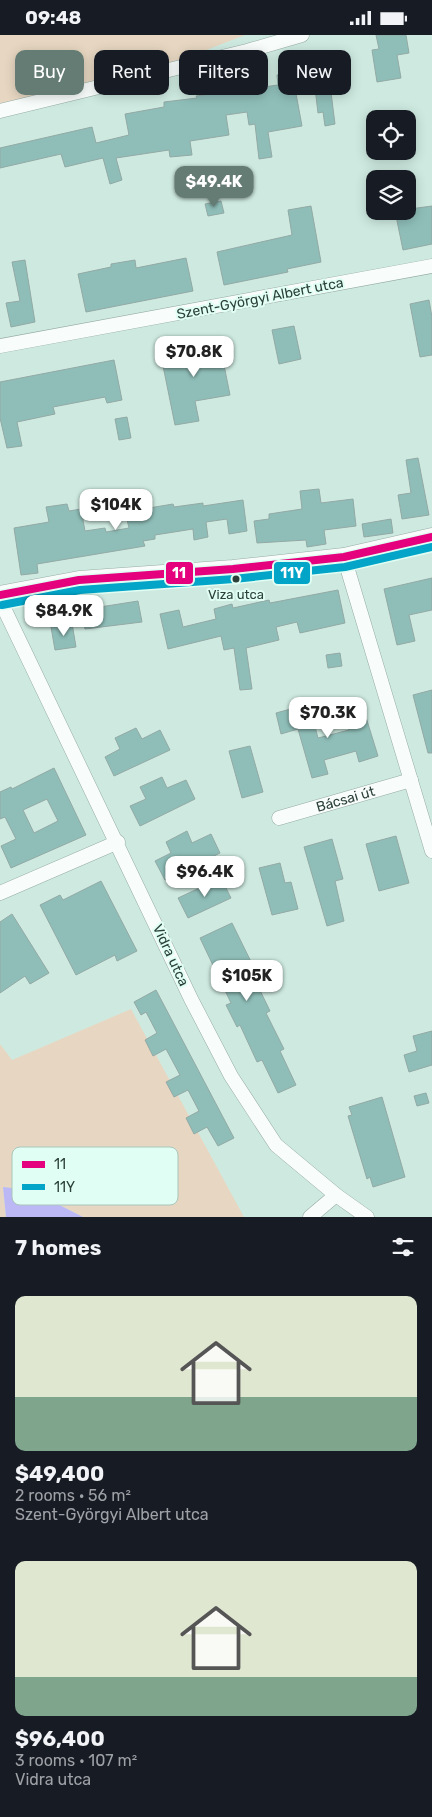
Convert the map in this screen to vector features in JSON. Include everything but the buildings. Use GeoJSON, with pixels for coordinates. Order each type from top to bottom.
{"type":"FeatureCollection","features":[{"type":"Feature","properties":{"kind":"main road"},"geometry":{"type":"LineString","coordinates":[[0,595],[79,580],[233,569],[344,557],[432,537]]}},
{"type":"Feature","properties":{"kind":"street"},"geometry":{"type":"LineString","coordinates":[[0,111],[256,49],[302,35]]}},
{"type":"Feature","properties":{"kind":"street","name":"Szent-Györgyi Albert utca"},"geometry":{"type":"LineString","coordinates":[[0,346],[432,266]]}},
{"type":"Feature","properties":{"kind":"street"},"geometry":{"type":"LineString","coordinates":[[344,557],[432,851]]}},
{"type":"Feature","properties":{"kind":"street","name":"Vidra utca"},"geometry":{"type":"LineString","coordinates":[[0,600],[118,843],[191,999],[232,1076],[276,1145],[336,1195],[367,1217]]}},
{"type":"Feature","properties":{"kind":"street","name":"Bácsai út"},"geometry":{"type":"LineString","coordinates":[[279,819],[411,780]]}},
{"type":"Feature","properties":{"kind":"street"},"geometry":{"type":"LineString","coordinates":[[0,893],[118,843]]}},
{"type":"Feature","properties":{"kind":"street"},"geometry":{"type":"LineString","coordinates":[[310,1217],[336,1195]]}},
{"type":"Feature","properties":{"kind":"shaded area"},"geometry":{"type":"Polygon","coordinates":[[[0,35],[245,35],[206,50],[179,50],[179,60],[169,62],[169,50],[94,50],[94,81],[84,83],[84,50],[15,50],[15,95],[37,95],[0,104],[0,35]]]}},
{"type":"Feature","properties":{"kind":"shaded area"},"geometry":{"type":"Polygon","coordinates":[[[131,1009],[244,1217],[83,1217],[59,1205],[178,1205],[178,1147],[12,1147],[12,1188],[3,1187],[6,1217],[0,1217],[0,1044],[12,1060],[131,1009]]]}},
{"type":"Feature","properties":{"kind":"shaded area"},"geometry":{"type":"Polygon","coordinates":[[[3,1187],[12,1188],[12,1205],[59,1205],[83,1217],[6,1217],[3,1187]]]}},
{"type":"Feature","properties":{"kind":"transit line","name":"11"},"geometry":{"type":"LineString","coordinates":[[0,595],[79,580],[233,569],[344,557],[432,537]]}},
{"type":"Feature","properties":{"kind":"transit line","name":"11Y"},"geometry":{"type":"LineString","coordinates":[[2,605],[80,590],[234,579],[345,567],[432,547]]}},
{"type":"Feature","properties":{"kind":"place","name":"Viza utca"},"geometry":{"type":"Point","coordinates":[236,579]}}]}
